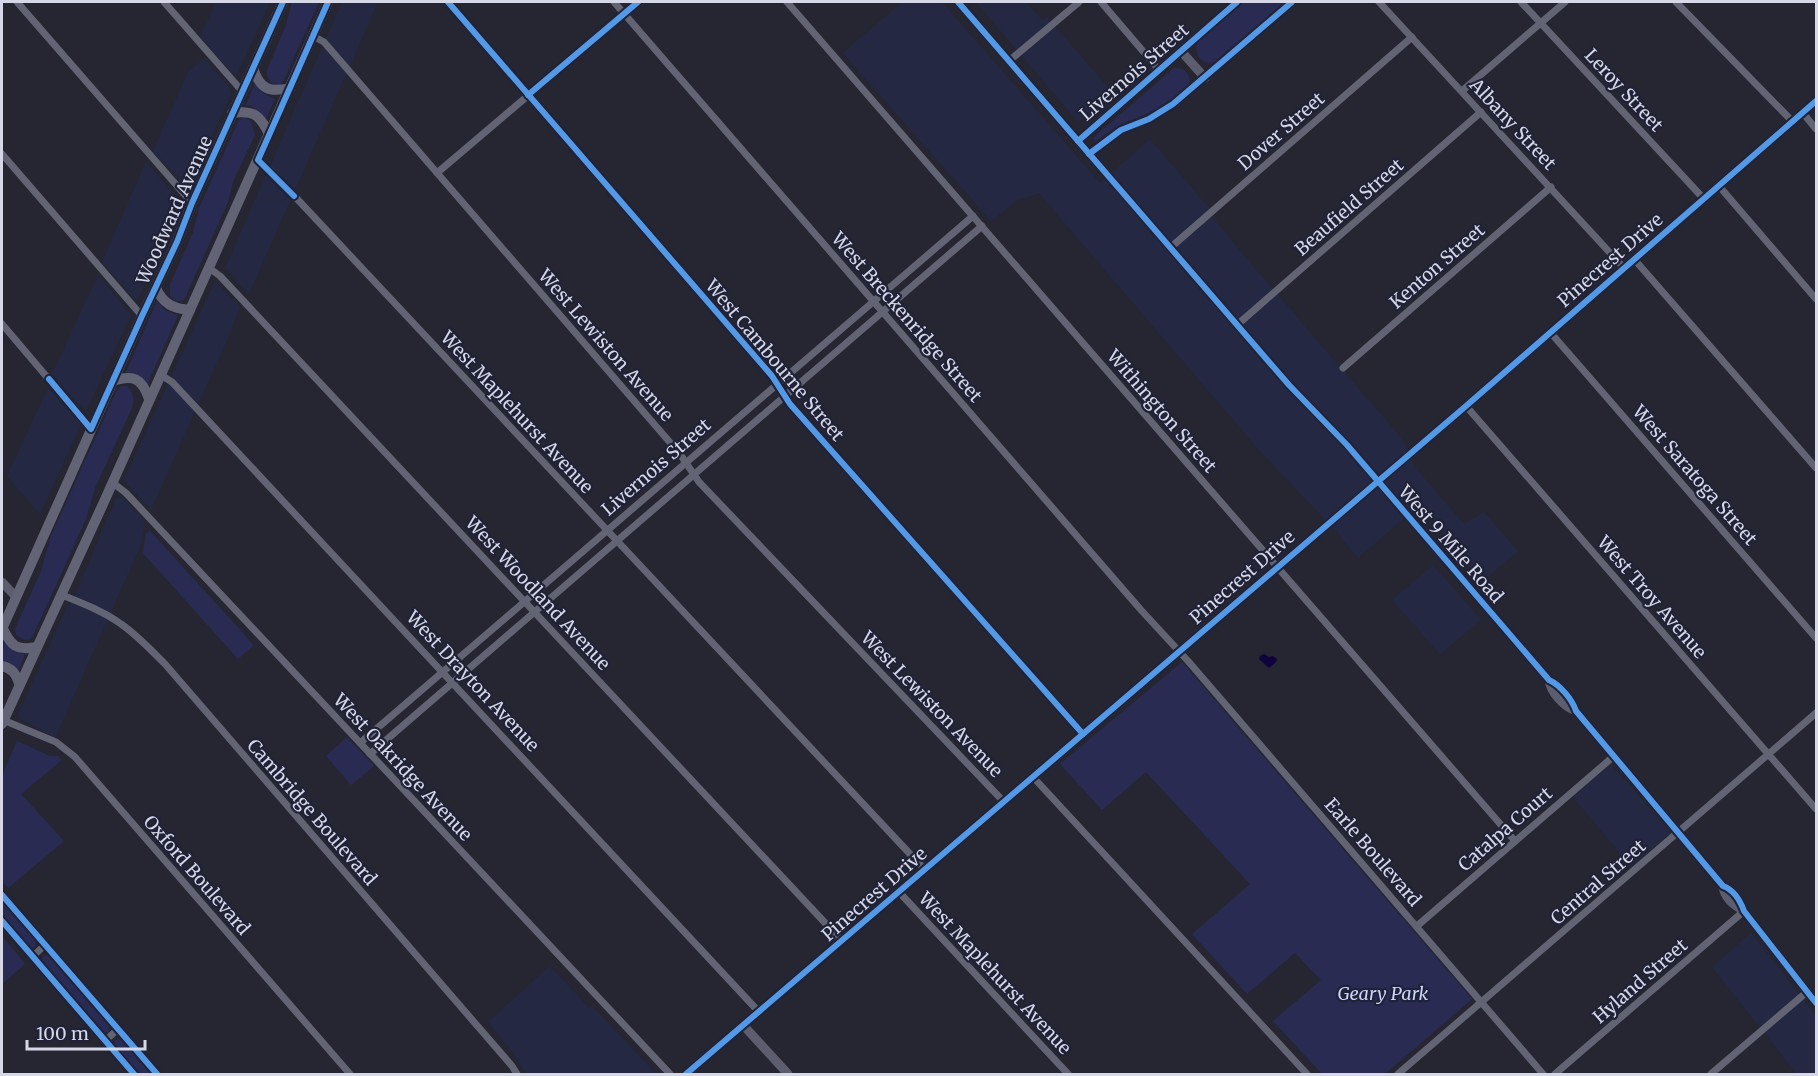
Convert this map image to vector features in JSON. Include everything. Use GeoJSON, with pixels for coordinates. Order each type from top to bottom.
{"type":"FeatureCollection","features":[{"type":"Feature","properties":{"kind":"main road","name":"Woodward Avenue"},"geometry":{"type":"LineString","coordinates":[[2,628],[283,2]]}},
{"type":"Feature","properties":{"kind":"main road"},"geometry":{"type":"LineString","coordinates":[[2,722],[113,483],[328,2]]}},
{"type":"Feature","properties":{"kind":"main road"},"geometry":{"type":"LineString","coordinates":[[253,68],[256,77],[266,88],[278,91],[290,88]]}},
{"type":"Feature","properties":{"kind":"main road"},"geometry":{"type":"LineString","coordinates":[[232,113],[248,112],[255,115],[264,122],[269,134]]}},
{"type":"Feature","properties":{"kind":"main road"},"geometry":{"type":"LineString","coordinates":[[156,288],[160,296],[172,306],[190,310]]}},
{"type":"Feature","properties":{"kind":"main road"},"geometry":{"type":"LineString","coordinates":[[113,381],[126,377],[137,380],[142,384],[149,399]]}},
{"type":"Feature","properties":{"kind":"main road"},"geometry":{"type":"LineString","coordinates":[[2,628],[18,648],[38,646]]}},
{"type":"Feature","properties":{"kind":"main road"},"geometry":{"type":"LineString","coordinates":[[2,666],[10,669],[20,683]]}},
{"type":"Feature","properties":{"kind":"street"},"geometry":{"type":"LineString","coordinates":[[17,2],[192,203]]}},
{"type":"Feature","properties":{"kind":"street"},"geometry":{"type":"LineString","coordinates":[[164,2],[242,92]]}},
{"type":"Feature","properties":{"kind":"street","name":"West Cambourne Street"},"geometry":{"type":"LineString","coordinates":[[448,2],[777,384],[790,404],[1083,734]]}},
{"type":"Feature","properties":{"kind":"street","name":"West Breckenridge Street"},"geometry":{"type":"LineString","coordinates":[[614,2],[1178,651]]}},
{"type":"Feature","properties":{"kind":"street"},"geometry":{"type":"LineString","coordinates":[[437,173],[638,2]]}},
{"type":"Feature","properties":{"kind":"street","name":"Withington Street"},"geometry":{"type":"LineString","coordinates":[[788,2],[1515,841]]}},
{"type":"Feature","properties":{"kind":"street","name":"West 9 Mile Road"},"geometry":{"type":"LineString","coordinates":[[958,2],[1295,392],[1377,480],[1549,680],[1556,683],[1574,704],[1576,711],[1723,886],[1724,892],[1734,905],[1744,911],[1816,1003]]}},
{"type":"Feature","properties":{"kind":"street"},"geometry":{"type":"LineString","coordinates":[[1010,61],[1079,2]]}},
{"type":"Feature","properties":{"kind":"street"},"geometry":{"type":"LineString","coordinates":[[1101,2],[1159,70]]}},
{"type":"Feature","properties":{"kind":"street","name":"Livernois Street"},"geometry":{"type":"LineString","coordinates":[[1078,141],[1236,2]]}},
{"type":"Feature","properties":{"kind":"street","name":"Livernois Street"},"geometry":{"type":"LineString","coordinates":[[1089,154],[1121,130],[1160,114],[1292,2]]}},
{"type":"Feature","properties":{"kind":"street","name":"Albany Street"},"geometry":{"type":"LineString","coordinates":[[1379,2],[1624,268]]}},
{"type":"Feature","properties":{"kind":"street","name":"Leroy Street"},"geometry":{"type":"LineString","coordinates":[[1521,2],[1704,199]]}},
{"type":"Feature","properties":{"kind":"street"},"geometry":{"type":"LineString","coordinates":[[1462,91],[1565,2]]}},
{"type":"Feature","properties":{"kind":"street"},"geometry":{"type":"LineString","coordinates":[[1676,2],[1792,122]]}},
{"type":"Feature","properties":{"kind":"street","name":"West Lewiston Avenue"},"geometry":{"type":"LineString","coordinates":[[313,36],[324,42],[686,462],[702,485],[1005,802]]}},
{"type":"Feature","properties":{"kind":"street","name":"Dover Street"},"geometry":{"type":"LineString","coordinates":[[1170,248],[1412,37]]}},
{"type":"Feature","properties":{"kind":"street"},"geometry":{"type":"LineString","coordinates":[[1181,51],[1204,78]]}},
{"type":"Feature","properties":{"kind":"street","name":"Pinecrest Drive"},"geometry":{"type":"LineString","coordinates":[[686,1074],[1466,406],[1816,101]]}},
{"type":"Feature","properties":{"kind":"street","name":"Beaufield Street"},"geometry":{"type":"LineString","coordinates":[[1237,325],[1481,112]]}},
{"type":"Feature","properties":{"kind":"street"},"geometry":{"type":"LineString","coordinates":[[1803,113],[1816,129]]}},
{"type":"Feature","properties":{"kind":"street"},"geometry":{"type":"LineString","coordinates":[[2,154],[142,316]]}},
{"type":"Feature","properties":{"kind":"street","name":"West Maplehurst Avenue"},"geometry":{"type":"LineString","coordinates":[[258,160],[271,171],[925,870]]}},
{"type":"Feature","properties":{"kind":"street"},"geometry":{"type":"LineString","coordinates":[[1719,186],[1816,299]]}},
{"type":"Feature","properties":{"kind":"street","name":"Kenton Street"},"geometry":{"type":"LineString","coordinates":[[1344,368],[1551,187]]}},
{"type":"Feature","properties":{"kind":"street","name":"Livernois Street"},"geometry":{"type":"LineString","coordinates":[[360,743],[973,216]]}},
{"type":"Feature","properties":{"kind":"street","name":"Livernois Street"},"geometry":{"type":"LineString","coordinates":[[370,754],[982,226]]}},
{"type":"Feature","properties":{"kind":"street"},"geometry":{"type":"LineString","coordinates":[[1634,259],[1816,468]]}},
{"type":"Feature","properties":{"kind":"street","name":"West Woodland Avenue"},"geometry":{"type":"LineString","coordinates":[[209,268],[223,278],[842,941]]}},
{"type":"Feature","properties":{"kind":"street"},"geometry":{"type":"LineString","coordinates":[[2,324],[91,429]]}},
{"type":"Feature","properties":{"kind":"street","name":"West Saratoga Street"},"geometry":{"type":"LineString","coordinates":[[1550,332],[1816,638]]}},
{"type":"Feature","properties":{"kind":"street","name":"West Drayton Avenue"},"geometry":{"type":"LineString","coordinates":[[161,375],[172,382],[759,1012]]}},
{"type":"Feature","properties":{"kind":"street","name":"West Troy Avenue"},"geometry":{"type":"LineString","coordinates":[[1466,406],[1816,809]]}},
{"type":"Feature","properties":{"kind":"street","name":"West Oakridge Avenue"},"geometry":{"type":"LineString","coordinates":[[113,483],[126,493],[670,1074]]}},
{"type":"Feature","properties":{"kind":"street"},"geometry":{"type":"LineString","coordinates":[[2,582],[16,597]]}},
{"type":"Feature","properties":{"kind":"street","name":"Cambridge Boulevard"},"geometry":{"type":"LineString","coordinates":[[62,595],[120,623],[165,664],[517,1074]]}},
{"type":"Feature","properties":{"kind":"street","name":"Earle Boulevard"},"geometry":{"type":"LineString","coordinates":[[1178,651],[1543,1074]]}},
{"type":"Feature","properties":{"kind":"street","name":"Central Street"},"geometry":{"type":"LineString","coordinates":[[1398,1074],[1816,713]]}},
{"type":"Feature","properties":{"kind":"street","name":"Oxford Boulevard"},"geometry":{"type":"LineString","coordinates":[[2,722],[56,742],[75,757],[350,1074]]}},
{"type":"Feature","properties":{"kind":"street","name":"Catalpa Court"},"geometry":{"type":"LineString","coordinates":[[1417,926],[1614,756]]}},
{"type":"Feature","properties":{"kind":"street"},"geometry":{"type":"LineString","coordinates":[[1032,777],[1307,1074]]}},
{"type":"Feature","properties":{"kind":"street","name":"West Maplehurst Avenue"},"geometry":{"type":"LineString","coordinates":[[899,892],[1068,1074]]}},
{"type":"Feature","properties":{"kind":"street"},"geometry":{"type":"LineString","coordinates":[[2,895],[157,1074]]}},
{"type":"Feature","properties":{"kind":"street","name":"Hyland Street"},"geometry":{"type":"LineString","coordinates":[[1555,1074],[1744,911]]}},
{"type":"Feature","properties":{"kind":"street"},"geometry":{"type":"LineString","coordinates":[[2,921],[134,1074]]}},
{"type":"Feature","properties":{"kind":"street"},"geometry":{"type":"LineString","coordinates":[[32,957],[45,945]]}},
{"type":"Feature","properties":{"kind":"street"},"geometry":{"type":"LineString","coordinates":[[1711,1074],[1808,991]]}},
{"type":"Feature","properties":{"kind":"street"},"geometry":{"type":"LineString","coordinates":[[743,1025],[788,1074]]}},
{"type":"Feature","properties":{"kind":"street"},"geometry":{"type":"LineString","coordinates":[[105,1041],[118,1029]]}},
{"type":"Feature","properties":{"kind":"shaded area"},"geometry":{"type":"Polygon","coordinates":[[[217,2],[270,2],[236,77],[200,36],[217,2]]]}},
{"type":"Feature","properties":{"kind":"shaded area"},"geometry":{"type":"Polygon","coordinates":[[[342,2],[378,2],[249,294],[225,268],[342,2]]]}},
{"type":"Feature","properties":{"kind":"shaded area"},"geometry":{"type":"Polygon","coordinates":[[[902,2],[942,2],[1100,183],[1150,139],[1212,211],[1210,214],[1242,253],[1403,440],[1415,467],[1464,524],[1484,512],[1518,551],[1483,581],[1418,506],[1358,558],[1335,530],[1260,451],[1039,193],[1016,201],[991,221],[843,53],[902,2]]]}},
{"type":"Feature","properties":{"kind":"shaded area"},"geometry":{"type":"Polygon","coordinates":[[[976,2],[1026,2],[1042,20],[1047,17],[1113,93],[1078,122],[976,2]]]}},
{"type":"Feature","properties":{"kind":"shaded area"},"geometry":{"type":"Polygon","coordinates":[[[204,58],[228,86],[231,94],[188,188],[153,151],[188,72],[204,58]]]}},
{"type":"Feature","properties":{"kind":"shaded area"},"geometry":{"type":"Polygon","coordinates":[[[146,162],[181,202],[136,300],[102,262],[146,162]]]}},
{"type":"Feature","properties":{"kind":"shaded area"},"geometry":{"type":"Polygon","coordinates":[[[98,275],[131,315],[86,411],[52,374],[98,275]]]}},
{"type":"Feature","properties":{"kind":"shaded area"},"geometry":{"type":"Polygon","coordinates":[[[215,281],[240,307],[151,510],[124,480],[215,281]]]}},
{"type":"Feature","properties":{"kind":"shaded area"},"geometry":{"type":"Polygon","coordinates":[[[48,388],[81,425],[40,514],[7,476],[48,388]]]}},
{"type":"Feature","properties":{"kind":"shaded area"},"geometry":{"type":"Polygon","coordinates":[[[123,497],[144,521],[141,544],[55,738],[20,719],[18,714],[67,607],[76,593],[116,498],[123,497]]]}},
{"type":"Feature","properties":{"kind":"shaded area"},"geometry":{"type":"Polygon","coordinates":[[[1433,565],[1481,620],[1440,654],[1392,600],[1433,565]]]}},
{"type":"Feature","properties":{"kind":"shaded area"},"geometry":{"type":"Polygon","coordinates":[[[1264,654],[1277,659],[1269,668],[1259,659],[1264,654]]]}},
{"type":"Feature","properties":{"kind":"shaded area"},"geometry":{"type":"Polygon","coordinates":[[[1609,765],[1667,828],[1669,834],[1631,866],[1573,797],[1609,765]]]}},
{"type":"Feature","properties":{"kind":"shaded area"},"geometry":{"type":"Polygon","coordinates":[[[1751,933],[1816,1016],[1816,1074],[1797,1074],[1712,967],[1751,933]]]}},
{"type":"Feature","properties":{"kind":"shaded area"},"geometry":{"type":"Polygon","coordinates":[[[550,966],[589,1008],[592,1006],[656,1074],[527,1074],[488,1022],[550,966]]]}},
{"type":"Feature","properties":{"kind":"green space"},"geometry":{"type":"Polygon","coordinates":[[[292,2],[319,2],[282,84],[279,86],[271,83],[267,70],[286,25],[292,2]]]}},
{"type":"Feature","properties":{"kind":"green space"},"geometry":{"type":"Polygon","coordinates":[[[1244,2],[1285,2],[1217,61],[1208,63],[1201,60],[1197,53],[1197,43],[1244,2]]]}},
{"type":"Feature","properties":{"kind":"green space"},"geometry":{"type":"Polygon","coordinates":[[[1174,68],[1185,71],[1190,81],[1176,98],[1115,128],[1096,141],[1093,138],[1174,68]]]}},
{"type":"Feature","properties":{"kind":"green space"},"geometry":{"type":"Polygon","coordinates":[[[255,83],[264,94],[275,99],[266,119],[255,108],[246,105],[255,83]]]}},
{"type":"Feature","properties":{"kind":"green space"},"geometry":{"type":"Polygon","coordinates":[[[244,117],[251,121],[255,135],[234,179],[228,202],[184,300],[177,301],[170,296],[170,284],[193,233],[199,208],[239,120],[244,117]]]}},
{"type":"Feature","properties":{"kind":"green space"},"geometry":{"type":"Polygon","coordinates":[[[157,301],[166,311],[178,315],[147,385],[126,372],[157,301]]]}},
{"type":"Feature","properties":{"kind":"green space"},"geometry":{"type":"Polygon","coordinates":[[[121,386],[127,386],[132,393],[132,408],[95,488],[86,519],[33,636],[24,640],[16,635],[15,629],[41,571],[51,536],[117,390],[121,386]]]}},
{"type":"Feature","properties":{"kind":"green space"},"geometry":{"type":"Polygon","coordinates":[[[149,530],[253,644],[238,659],[143,553],[146,532],[148,534],[149,530]]]}},
{"type":"Feature","properties":{"kind":"green space"},"geometry":{"type":"Polygon","coordinates":[[[5,642],[15,652],[25,654],[18,672],[10,663],[2,660],[2,649],[5,642]]]}},
{"type":"Feature","properties":{"kind":"green space","name":"Geary Park"},"geometry":{"type":"Polygon","coordinates":[[[1182,662],[1472,999],[1385,1074],[1322,1074],[1273,1021],[1321,980],[1295,953],[1247,994],[1192,934],[1250,884],[1146,772],[1102,810],[1060,764],[1182,662]]]}},
{"type":"Feature","properties":{"kind":"green space"},"geometry":{"type":"Polygon","coordinates":[[[347,737],[374,766],[351,785],[326,756],[347,737]]]}},
{"type":"Feature","properties":{"kind":"green space"},"geometry":{"type":"Polygon","coordinates":[[[17,741],[62,760],[21,794],[64,841],[8,888],[2,881],[2,776],[17,741]]]}},
{"type":"Feature","properties":{"kind":"green space"},"geometry":{"type":"Polygon","coordinates":[[[2,901],[36,940],[35,947],[28,946],[2,916],[2,901]]]}},
{"type":"Feature","properties":{"kind":"green space"},"geometry":{"type":"Polygon","coordinates":[[[2,936],[25,964],[2,984],[2,936]]]}},
{"type":"Feature","properties":{"kind":"green space"},"geometry":{"type":"Polygon","coordinates":[[[44,955],[50,956],[109,1025],[108,1032],[101,1031],[41,961],[44,955]]]}},
{"type":"Feature","properties":{"kind":"green space"},"geometry":{"type":"Polygon","coordinates":[[[118,1039],[123,1041],[151,1074],[139,1074],[116,1047],[114,1042],[118,1039]]]}},
{"type":"Feature","properties":{"kind":"cycle path"},"geometry":{"type":"LineString","coordinates":[[49,379],[91,429],[283,2]]}},
{"type":"Feature","properties":{"kind":"cycle path"},"geometry":{"type":"LineString","coordinates":[[294,196],[258,160],[328,2]]}},
{"type":"Feature","properties":{"kind":"cycle path"},"geometry":{"type":"LineString","coordinates":[[448,2],[772,376],[790,404],[1083,734]]}},
{"type":"Feature","properties":{"kind":"cycle path"},"geometry":{"type":"LineString","coordinates":[[528,95],[638,2]]}},
{"type":"Feature","properties":{"kind":"cycle path"},"geometry":{"type":"LineString","coordinates":[[958,2],[1289,385],[1347,445],[1549,680],[1565,693],[1576,711],[1723,886],[1736,896],[1744,911],[1816,1003]]}},
{"type":"Feature","properties":{"kind":"cycle path"},"geometry":{"type":"LineString","coordinates":[[1078,141],[1237,2]]}},
{"type":"Feature","properties":{"kind":"cycle path"},"geometry":{"type":"LineString","coordinates":[[1089,154],[1121,130],[1149,119],[1173,104],[1292,2]]}},
{"type":"Feature","properties":{"kind":"cycle path"},"geometry":{"type":"LineString","coordinates":[[686,1074],[1466,406],[1816,101]]}},
{"type":"Feature","properties":{"kind":"cycle path"},"geometry":{"type":"LineString","coordinates":[[2,895],[157,1074]]}},
{"type":"Feature","properties":{"kind":"cycle path"},"geometry":{"type":"LineString","coordinates":[[2,921],[134,1074]]}}]}
